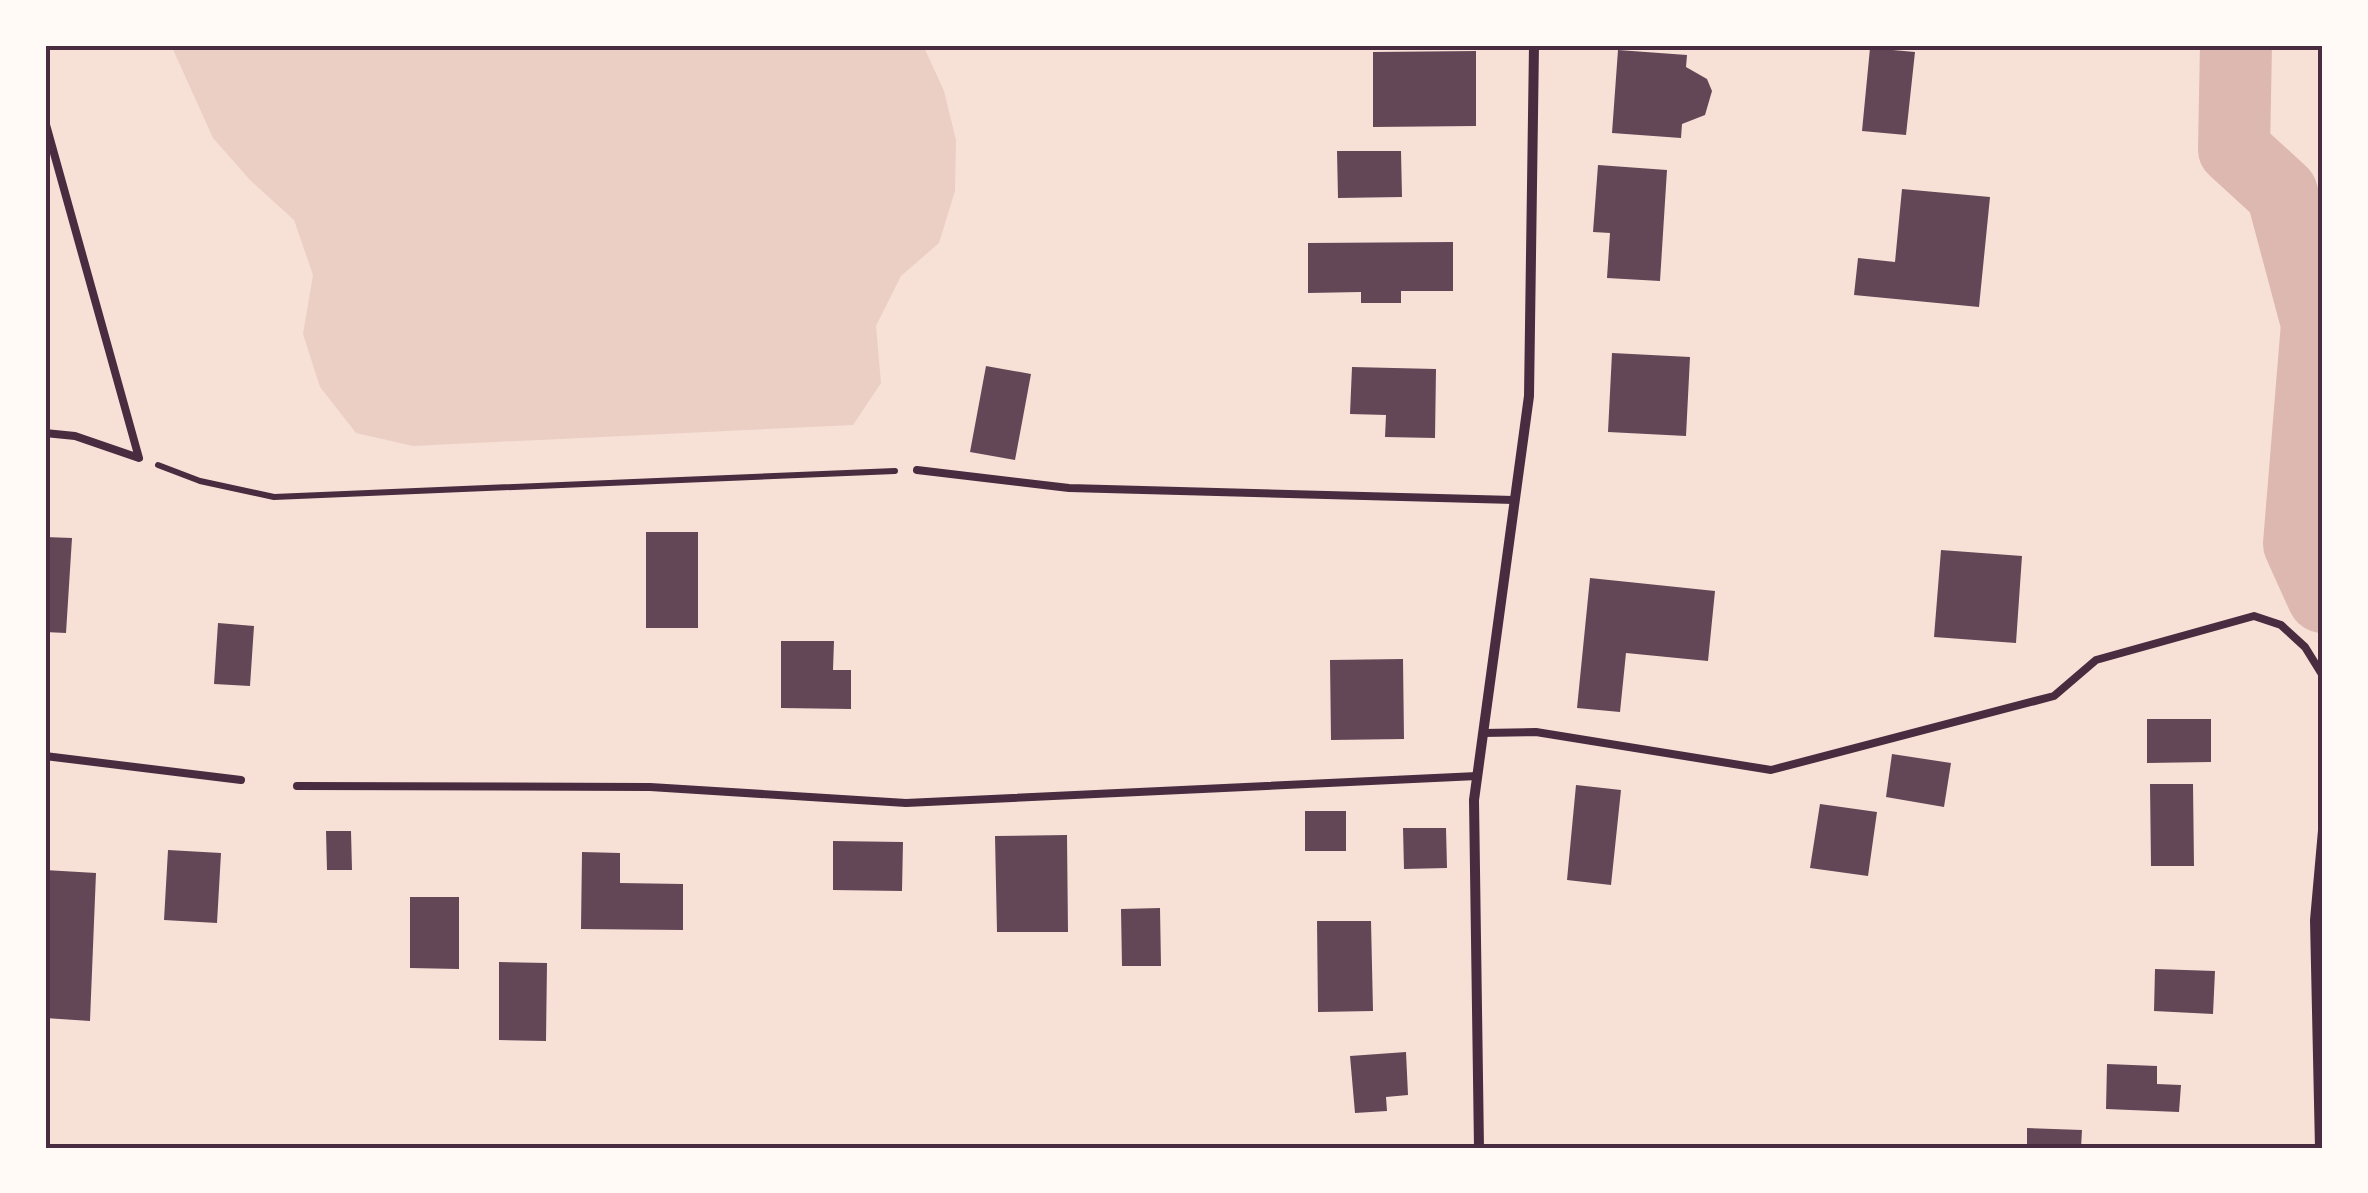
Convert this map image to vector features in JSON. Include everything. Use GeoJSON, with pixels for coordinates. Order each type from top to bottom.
{"type":"FeatureCollection","features":[{"type":"Feature","properties":{"kind":"street"},"geometry":{"type":"LineString","coordinates":[[1479,1148],[1476,776],[1528,396],[1534,45]]}},
{"type":"Feature","properties":{"kind":"lane"},"geometry":{"type":"LineString","coordinates":[[45,121],[139,458]]}},
{"type":"Feature","properties":{"kind":"lane"},"geometry":{"type":"LineString","coordinates":[[45,433],[75,436],[139,458]]}},
{"type":"Feature","properties":{"kind":"lane"},"geometry":{"type":"LineString","coordinates":[[916,470],[1069,488],[1514,500]]}},
{"type":"Feature","properties":{"kind":"lane"},"geometry":{"type":"LineString","coordinates":[[1482,732],[1536,732],[1772,770],[2054,696],[2096,660],[2254,616],[2280,625],[2305,648],[2323,676]]}},
{"type":"Feature","properties":{"kind":"lane"},"geometry":{"type":"LineString","coordinates":[[45,756],[240,780]]}},
{"type":"Feature","properties":{"kind":"lane"},"geometry":{"type":"LineString","coordinates":[[297,786],[650,787],[906,802],[1476,776]]}},
{"type":"Feature","properties":{"kind":"lane"},"geometry":{"type":"LineString","coordinates":[[2319,1148],[2314,920],[2323,819]]}},
{"type":"Feature","properties":{"kind":"path"},"geometry":{"type":"LineString","coordinates":[[139,458],[200,480],[274,497],[916,470]]}},
{"type":"Feature","properties":{"kind":"shaded area"},"geometry":{"type":"Polygon","coordinates":[[[171,45],[923,45],[944,91],[956,140],[955,191],[939,243],[901,276],[876,326],[881,383],[853,425],[413,446],[356,433],[320,387],[303,334],[313,275],[294,220],[250,180],[213,138],[171,45]]]}},
{"type":"Feature","properties":{"kind":"building"},"geometry":{"type":"Polygon","coordinates":[[[1870,48],[1915,52],[1906,135],[1862,131],[1870,48]]]}},
{"type":"Feature","properties":{"kind":"building"},"geometry":{"type":"Polygon","coordinates":[[[1618,50],[1687,55],[1686,67],[1707,79],[1712,91],[1705,115],[1682,124],[1681,138],[1612,133],[1618,50]]]}},
{"type":"Feature","properties":{"kind":"building"},"geometry":{"type":"Polygon","coordinates":[[[1476,51],[1476,126],[1373,127],[1373,52],[1476,51]]]}},
{"type":"Feature","properties":{"kind":"building"},"geometry":{"type":"Polygon","coordinates":[[[1337,151],[1401,151],[1402,197],[1338,198],[1337,151]]]}},
{"type":"Feature","properties":{"kind":"building"},"geometry":{"type":"Polygon","coordinates":[[[1598,165],[1667,170],[1660,281],[1607,278],[1610,233],[1593,232],[1598,165]]]}},
{"type":"Feature","properties":{"kind":"building"},"geometry":{"type":"Polygon","coordinates":[[[1902,189],[1990,197],[1979,307],[1854,295],[1858,258],[1895,262],[1902,189]]]}},
{"type":"Feature","properties":{"kind":"building"},"geometry":{"type":"Polygon","coordinates":[[[1453,242],[1453,291],[1401,291],[1401,303],[1361,303],[1361,292],[1308,293],[1308,243],[1453,242]]]}},
{"type":"Feature","properties":{"kind":"building"},"geometry":{"type":"Polygon","coordinates":[[[1612,353],[1690,357],[1686,436],[1608,432],[1612,353]]]}},
{"type":"Feature","properties":{"kind":"building"},"geometry":{"type":"Polygon","coordinates":[[[986,366],[1031,374],[1015,460],[970,452],[986,366]]]}},
{"type":"Feature","properties":{"kind":"building"},"geometry":{"type":"Polygon","coordinates":[[[1352,367],[1436,369],[1435,438],[1385,437],[1386,415],[1350,414],[1352,367]]]}},
{"type":"Feature","properties":{"kind":"building"},"geometry":{"type":"Polygon","coordinates":[[[646,532],[698,532],[698,628],[646,628],[646,532]]]}},
{"type":"Feature","properties":{"kind":"building"},"geometry":{"type":"Polygon","coordinates":[[[45,537],[72,538],[66,633],[45,632],[45,537]]]}},
{"type":"Feature","properties":{"kind":"building"},"geometry":{"type":"Polygon","coordinates":[[[1941,550],[2022,556],[2016,643],[1934,637],[1941,550]]]}},
{"type":"Feature","properties":{"kind":"building"},"geometry":{"type":"Polygon","coordinates":[[[1590,578],[1715,591],[1708,661],[1626,653],[1620,712],[1577,708],[1590,578]]]}},
{"type":"Feature","properties":{"kind":"building"},"geometry":{"type":"Polygon","coordinates":[[[218,623],[254,626],[250,686],[214,684],[218,623]]]}},
{"type":"Feature","properties":{"kind":"building"},"geometry":{"type":"Polygon","coordinates":[[[781,641],[834,641],[833,670],[851,670],[851,709],[781,708],[781,641]]]}},
{"type":"Feature","properties":{"kind":"building"},"geometry":{"type":"Polygon","coordinates":[[[1403,659],[1404,739],[1331,740],[1330,660],[1403,659]]]}},
{"type":"Feature","properties":{"kind":"building"},"geometry":{"type":"Polygon","coordinates":[[[2147,719],[2211,719],[2211,762],[2147,763],[2147,719]]]}},
{"type":"Feature","properties":{"kind":"building"},"geometry":{"type":"Polygon","coordinates":[[[1892,754],[1951,763],[1944,807],[1886,797],[1892,754]]]}},
{"type":"Feature","properties":{"kind":"building"},"geometry":{"type":"Polygon","coordinates":[[[2150,784],[2193,784],[2194,866],[2151,866],[2150,784]]]}},
{"type":"Feature","properties":{"kind":"building"},"geometry":{"type":"Polygon","coordinates":[[[1576,785],[1621,790],[1611,885],[1567,880],[1576,785]]]}},
{"type":"Feature","properties":{"kind":"building"},"geometry":{"type":"Polygon","coordinates":[[[1820,804],[1877,812],[1868,876],[1810,868],[1820,804]]]}},
{"type":"Feature","properties":{"kind":"building"},"geometry":{"type":"Polygon","coordinates":[[[1305,811],[1346,811],[1346,851],[1305,851],[1305,811]]]}},
{"type":"Feature","properties":{"kind":"building"},"geometry":{"type":"Polygon","coordinates":[[[1403,828],[1446,828],[1447,868],[1404,869],[1403,828]]]}},
{"type":"Feature","properties":{"kind":"building"},"geometry":{"type":"Polygon","coordinates":[[[326,831],[351,831],[352,870],[327,870],[326,831]]]}},
{"type":"Feature","properties":{"kind":"building"},"geometry":{"type":"Polygon","coordinates":[[[1067,835],[1068,932],[997,932],[995,836],[1067,835]]]}},
{"type":"Feature","properties":{"kind":"building"},"geometry":{"type":"Polygon","coordinates":[[[833,841],[903,842],[902,891],[833,890],[833,841]]]}},
{"type":"Feature","properties":{"kind":"building"},"geometry":{"type":"Polygon","coordinates":[[[168,850],[221,853],[217,923],[164,920],[168,850]]]}},
{"type":"Feature","properties":{"kind":"building"},"geometry":{"type":"Polygon","coordinates":[[[582,852],[620,853],[620,883],[683,884],[683,930],[581,929],[582,852]]]}},
{"type":"Feature","properties":{"kind":"building"},"geometry":{"type":"Polygon","coordinates":[[[45,870],[96,873],[90,1021],[45,1018],[45,870]]]}},
{"type":"Feature","properties":{"kind":"building"},"geometry":{"type":"Polygon","coordinates":[[[410,897],[459,897],[459,969],[410,968],[410,897]]]}},
{"type":"Feature","properties":{"kind":"building"},"geometry":{"type":"Polygon","coordinates":[[[1160,908],[1161,966],[1122,966],[1121,909],[1160,908]]]}},
{"type":"Feature","properties":{"kind":"building"},"geometry":{"type":"Polygon","coordinates":[[[1317,921],[1371,921],[1373,1011],[1318,1012],[1317,921]]]}},
{"type":"Feature","properties":{"kind":"building"},"geometry":{"type":"Polygon","coordinates":[[[499,962],[547,963],[546,1041],[499,1040],[499,962]]]}},
{"type":"Feature","properties":{"kind":"building"},"geometry":{"type":"Polygon","coordinates":[[[2155,969],[2215,971],[2213,1014],[2154,1011],[2155,969]]]}},
{"type":"Feature","properties":{"kind":"building"},"geometry":{"type":"Polygon","coordinates":[[[1406,1052],[1408,1095],[1386,1097],[1387,1111],[1355,1113],[1350,1056],[1406,1052]]]}},
{"type":"Feature","properties":{"kind":"building"},"geometry":{"type":"Polygon","coordinates":[[[2107,1064],[2157,1066],[2157,1084],[2181,1085],[2179,1112],[2106,1109],[2107,1064]]]}},
{"type":"Feature","properties":{"kind":"building"},"geometry":{"type":"Polygon","coordinates":[[[2027,1128],[2082,1130],[2081,1148],[2027,1148],[2027,1128]]]}},
{"type":"Feature","properties":{"kind":"waterway"},"geometry":{"type":"LineString","coordinates":[[2236,45],[2234,149],[2282,193],[2317,324],[2299,544],[2323,597]]}}]}
